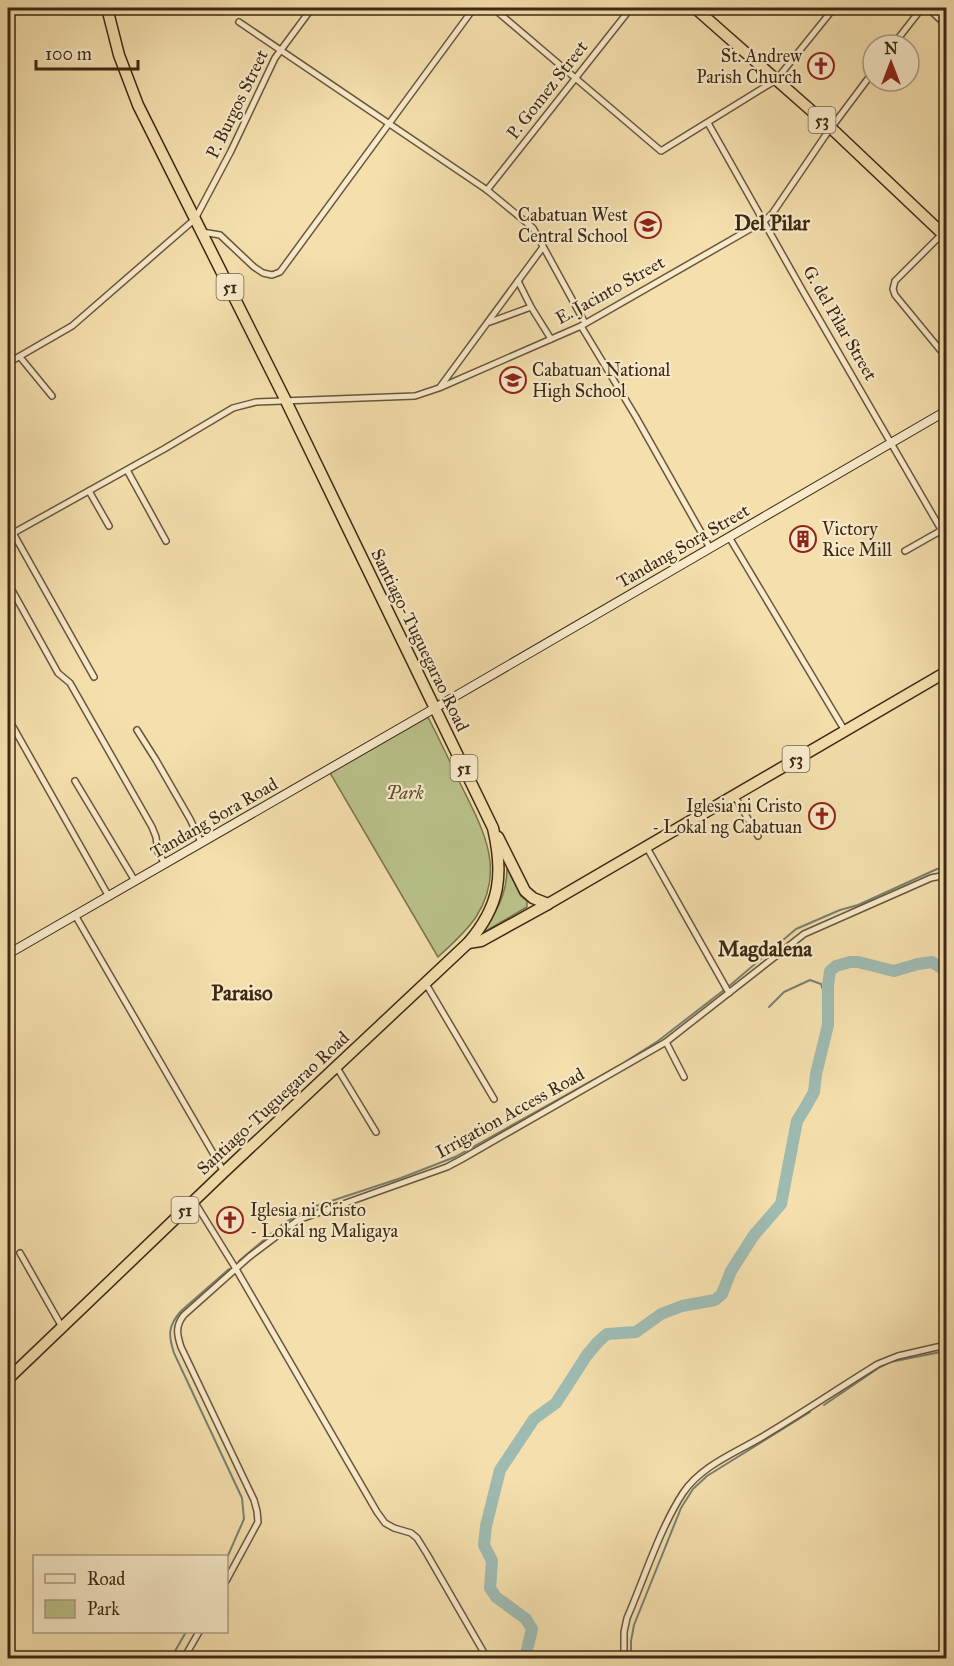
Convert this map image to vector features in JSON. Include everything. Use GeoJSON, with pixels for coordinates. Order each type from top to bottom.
{"type":"FeatureCollection","features":[{"type":"Feature","properties":{"kind":"highway","name":"Santiago-Tuguegarao Road"},"geometry":{"type":"LineString","coordinates":[[8,1379],[468,943],[488,915],[497,888],[499,868],[493,828],[286,400],[138,105],[119,55],[107,8]]}},
{"type":"Feature","properties":{"kind":"highway","name":"53"},"geometry":{"type":"LineString","coordinates":[[695,8],[831,128],[944,235]]}},
{"type":"Feature","properties":{"kind":"highway","name":"53"},"geometry":{"type":"LineString","coordinates":[[468,943],[481,941],[548,904],[946,672]]}},
{"type":"Feature","properties":{"kind":"highway"},"geometry":{"type":"LineString","coordinates":[[493,828],[525,891],[533,898],[548,904]]}},
{"type":"Feature","properties":{"kind":"street","name":"P. Burgos Street"},"geometry":{"type":"LineString","coordinates":[[195,219],[275,58],[312,8]]}},
{"type":"Feature","properties":{"kind":"street"},"geometry":{"type":"LineString","coordinates":[[202,232],[220,235],[263,273],[272,276],[280,272],[474,8]]}},
{"type":"Feature","properties":{"kind":"street"},"geometry":{"type":"LineString","coordinates":[[493,8],[661,151],[776,80],[834,8]]}},
{"type":"Feature","properties":{"kind":"street","name":"P. Gomez Street"},"geometry":{"type":"LineString","coordinates":[[487,190],[631,8]]}},
{"type":"Feature","properties":{"kind":"street"},"geometry":{"type":"LineString","coordinates":[[902,33],[922,8]]}},
{"type":"Feature","properties":{"kind":"street"},"geometry":{"type":"LineString","coordinates":[[928,8],[946,25]]}},
{"type":"Feature","properties":{"kind":"street"},"geometry":{"type":"LineString","coordinates":[[239,21],[487,190],[533,228],[583,324],[711,548]]}},
{"type":"Feature","properties":{"kind":"street","name":"E. Jacinto Street"},"geometry":{"type":"LineString","coordinates":[[10,535],[233,408],[256,402],[286,400],[415,396],[439,388],[583,324],[764,221],[772,214],[861,88]]}},
{"type":"Feature","properties":{"kind":"street","name":"G. del Pilar Street"},"geometry":{"type":"LineString","coordinates":[[708,123],[946,538]]}},
{"type":"Feature","properties":{"kind":"street"},"geometry":{"type":"LineString","coordinates":[[8,363],[72,326],[195,219]]}},
{"type":"Feature","properties":{"kind":"street"},"geometry":{"type":"LineString","coordinates":[[944,235],[895,281],[893,289],[946,357]]}},
{"type":"Feature","properties":{"kind":"street"},"geometry":{"type":"LineString","coordinates":[[439,388],[543,247]]}},
{"type":"Feature","properties":{"kind":"street"},"geometry":{"type":"LineString","coordinates":[[518,281],[551,339]]}},
{"type":"Feature","properties":{"kind":"street"},"geometry":{"type":"LineString","coordinates":[[488,323],[531,306]]}},
{"type":"Feature","properties":{"kind":"street"},"geometry":{"type":"LineString","coordinates":[[20,357],[52,396]]}},
{"type":"Feature","properties":{"kind":"street","name":"Tandang Sora Street"},"geometry":{"type":"LineString","coordinates":[[435,708],[946,411]]}},
{"type":"Feature","properties":{"kind":"street"},"geometry":{"type":"LineString","coordinates":[[127,470],[166,541]]}},
{"type":"Feature","properties":{"kind":"street"},"geometry":{"type":"LineString","coordinates":[[89,491],[109,526]]}},
{"type":"Feature","properties":{"kind":"street"},"geometry":{"type":"LineString","coordinates":[[8,524],[10,535],[94,677]]}},
{"type":"Feature","properties":{"kind":"street"},"geometry":{"type":"LineString","coordinates":[[905,551],[942,530]]}},
{"type":"Feature","properties":{"kind":"street"},"geometry":{"type":"LineString","coordinates":[[729,537],[845,731]]}},
{"type":"Feature","properties":{"kind":"street"},"geometry":{"type":"LineString","coordinates":[[8,583],[58,673],[70,683],[124,776],[152,827],[158,852],[165,864]]}},
{"type":"Feature","properties":{"kind":"street","name":"Tandang Sora Road"},"geometry":{"type":"LineString","coordinates":[[8,954],[435,708]]}},
{"type":"Feature","properties":{"kind":"street"},"geometry":{"type":"LineString","coordinates":[[8,718],[108,895]]}},
{"type":"Feature","properties":{"kind":"street"},"geometry":{"type":"LineString","coordinates":[[137,730],[190,819],[201,842]]}},
{"type":"Feature","properties":{"kind":"street"},"geometry":{"type":"LineString","coordinates":[[75,781],[135,881]]}},
{"type":"Feature","properties":{"kind":"street"},"geometry":{"type":"LineString","coordinates":[[734,795],[758,836]]}},
{"type":"Feature","properties":{"kind":"street"},"geometry":{"type":"LineString","coordinates":[[646,846],[729,993]]}},
{"type":"Feature","properties":{"kind":"street","name":"Irrigation Access Road"},"geometry":{"type":"LineString","coordinates":[[228,1578],[254,1532],[258,1522],[257,1511],[254,1500],[186,1360],[177,1328],[184,1315],[268,1241],[298,1220],[447,1167],[666,1042],[804,934],[931,878],[946,874]]}},
{"type":"Feature","properties":{"kind":"street"},"geometry":{"type":"LineString","coordinates":[[75,915],[224,1172]]}},
{"type":"Feature","properties":{"kind":"street"},"geometry":{"type":"LineString","coordinates":[[425,982],[494,1099]]}},
{"type":"Feature","properties":{"kind":"street"},"geometry":{"type":"LineString","coordinates":[[666,1042],[684,1077]]}},
{"type":"Feature","properties":{"kind":"street"},"geometry":{"type":"LineString","coordinates":[[336,1066],[376,1132]]}},
{"type":"Feature","properties":{"kind":"street"},"geometry":{"type":"LineString","coordinates":[[194,1201],[377,1512],[385,1523],[411,1533],[417,1538],[487,1659]]}},
{"type":"Feature","properties":{"kind":"street"},"geometry":{"type":"LineString","coordinates":[[20,1253],[62,1328]]}},
{"type":"Feature","properties":{"kind":"street"},"geometry":{"type":"LineString","coordinates":[[624,1659],[623,1645],[627,1618],[667,1524],[684,1491],[694,1481],[732,1453],[878,1364],[898,1356],[946,1345]]}},
{"type":"Feature","properties":{"kind":"street"},"geometry":{"type":"LineString","coordinates":[[184,1659],[198,1633]]}},
{"type":"Feature","properties":{"kind":"green space","name":"Park"},"geometry":{"type":"Polygon","coordinates":[[[428,717],[476,816],[488,849],[490,865],[490,882],[476,917],[438,957],[330,773],[428,717]]]}},
{"type":"Feature","properties":{"kind":"green space"},"geometry":{"type":"Polygon","coordinates":[[[507,868],[521,896],[527,901],[527,907],[479,935],[491,919],[503,896],[507,868]]]}},
{"type":"Feature","properties":{"kind":"waterway"},"geometry":{"type":"LineString","coordinates":[[728,987],[796,929],[840,910],[858,905],[937,869],[946,868]]}},
{"type":"Feature","properties":{"kind":"waterway"},"geometry":{"type":"LineString","coordinates":[[525,1658],[532,1629],[526,1619],[496,1597],[490,1588],[492,1561],[484,1545],[486,1526],[500,1470],[534,1419],[556,1403],[587,1355],[607,1334],[636,1332],[661,1314],[682,1306],[715,1300],[722,1294],[731,1271],[754,1235],[781,1204],[797,1121],[814,1092],[828,1025],[830,971],[836,966],[850,962],[894,971],[932,962],[946,971]]}},
{"type":"Feature","properties":{"kind":"waterway"},"geometry":{"type":"LineString","coordinates":[[769,1007],[784,992],[810,980],[821,984],[823,990],[828,994]]}},
{"type":"Feature","properties":{"kind":"waterway"},"geometry":{"type":"LineString","coordinates":[[625,1062],[658,1041],[724,990]]}},
{"type":"Feature","properties":{"kind":"waterway"},"geometry":{"type":"LineString","coordinates":[[239,1261],[284,1223],[305,1211],[455,1157],[620,1065]]}},
{"type":"Feature","properties":{"kind":"waterway"},"geometry":{"type":"LineString","coordinates":[[228,1555],[244,1519],[242,1498],[174,1353],[170,1331],[181,1311],[229,1269]]}},
{"type":"Feature","properties":{"kind":"waterway"},"geometry":{"type":"LineString","coordinates":[[824,1405],[890,1362],[946,1351]]}},
{"type":"Feature","properties":{"kind":"waterway"},"geometry":{"type":"LineString","coordinates":[[631,1658],[634,1625],[681,1508],[693,1489],[707,1476],[810,1412]]}},
{"type":"Feature","properties":{"kind":"waterway"},"geometry":{"type":"LineString","coordinates":[[171,1658],[185,1633]]}},
{"type":"Feature","properties":{"kind":"place","name":"St. Andrew Parish Church"},"geometry":{"type":"Point","coordinates":[821,66]}},
{"type":"Feature","properties":{"kind":"place","name":"Cabatuan West Central School"},"geometry":{"type":"Point","coordinates":[648,225]}},
{"type":"Feature","properties":{"kind":"place","name":"Cabatuan National High School"},"geometry":{"type":"Point","coordinates":[513,380]}},
{"type":"Feature","properties":{"kind":"place","name":"Victory Rice Mill"},"geometry":{"type":"Point","coordinates":[803,539]}},
{"type":"Feature","properties":{"kind":"place","name":"Iglesia ni Cristo - Lokal ng Cabatuan"},"geometry":{"type":"Point","coordinates":[822,816]}},
{"type":"Feature","properties":{"kind":"place","name":"Iglesia ni Cristo - Lokal ng Maligaya"},"geometry":{"type":"Point","coordinates":[230,1220]}},
{"type":"Feature","properties":{"kind":"district","name":"Del Pilar"},"geometry":{"type":"Point","coordinates":[772,223]}},
{"type":"Feature","properties":{"kind":"district","name":"Magdalena"},"geometry":{"type":"Point","coordinates":[765,949]}},
{"type":"Feature","properties":{"kind":"district","name":"Paraiso"},"geometry":{"type":"Point","coordinates":[242,993]}}]}
